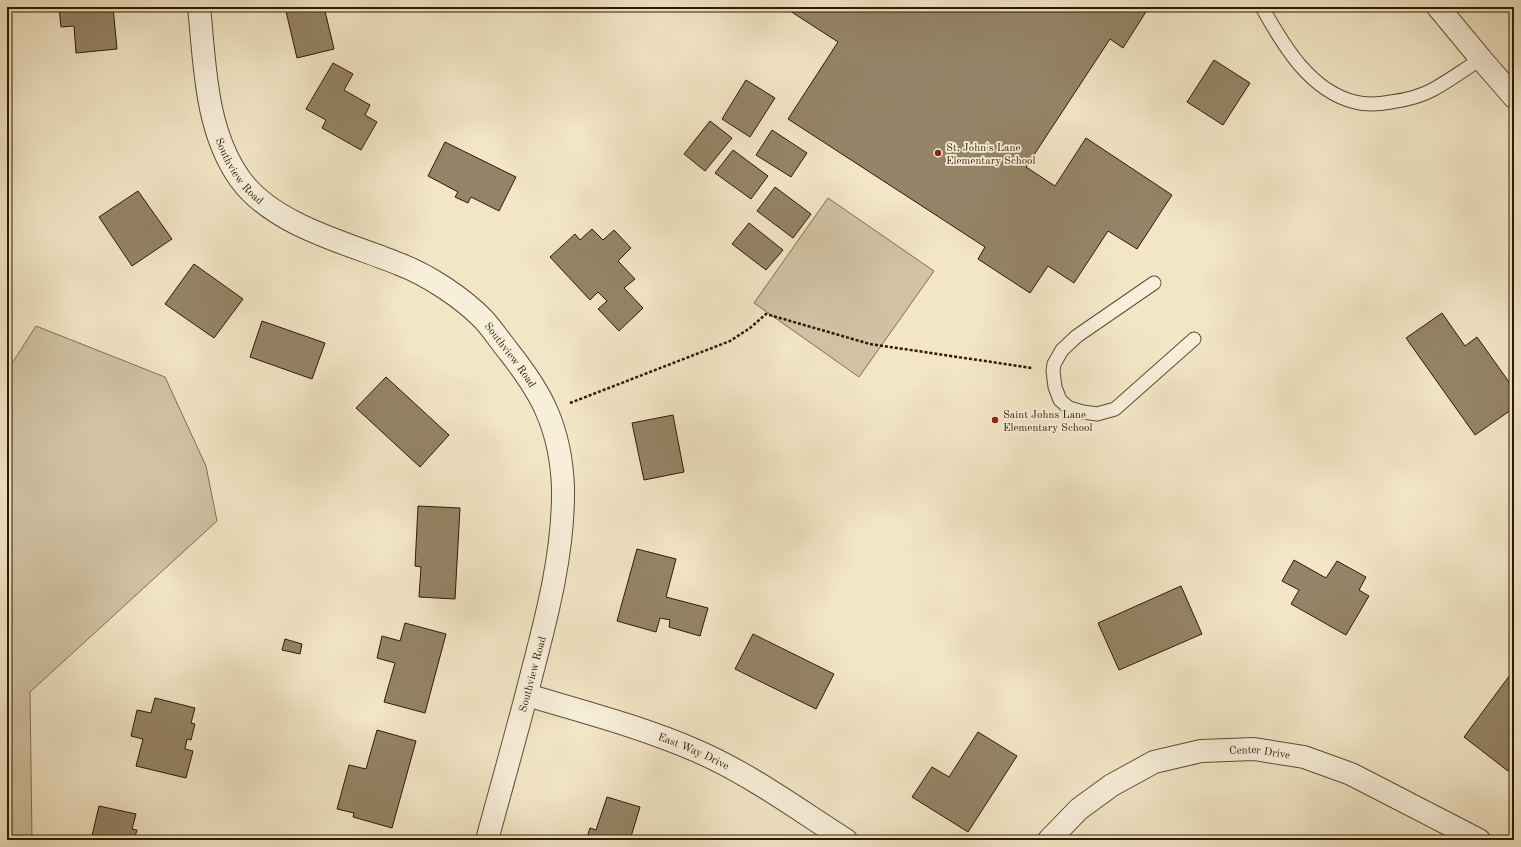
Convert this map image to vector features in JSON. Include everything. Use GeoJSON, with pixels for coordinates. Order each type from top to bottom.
{"type":"FeatureCollection","features":[{"type":"Feature","properties":{"kind":"street","name":"Southview Road"},"geometry":{"type":"LineString","coordinates":[[199,7],[210,106],[222,146],[240,179],[264,204],[294,222],[332,239],[402,265],[447,289],[483,320],[530,378],[548,412],[559,451],[563,485],[562,519],[558,555],[550,608],[487,840]]}},
{"type":"Feature","properties":{"kind":"street"},"geometry":{"type":"LineString","coordinates":[[1438,7],[1514,96]]}},
{"type":"Feature","properties":{"kind":"street","name":"East Way Drive"},"geometry":{"type":"LineString","coordinates":[[526,695],[647,731],[698,751],[752,779],[846,840]]}},
{"type":"Feature","properties":{"kind":"street","name":"Center Drive"},"geometry":{"type":"LineString","coordinates":[[1050,840],[1079,809],[1112,785],[1154,762],[1201,750],[1254,749],[1304,757],[1351,774],[1479,840]]}},
{"type":"Feature","properties":{"kind":"lane"},"geometry":{"type":"LineString","coordinates":[[1262,7],[1280,40],[1309,75],[1328,92],[1355,103],[1378,104],[1403,101],[1434,89],[1481,59]]}},
{"type":"Feature","properties":{"kind":"lane"},"geometry":{"type":"LineString","coordinates":[[1154,283],[1077,336],[1062,350],[1054,364],[1055,387],[1060,400],[1069,408],[1083,412],[1098,414],[1115,409],[1194,339]]}},
{"type":"Feature","properties":{"kind":"path"},"geometry":{"type":"LineString","coordinates":[[548,412],[730,341],[750,328],[766,314],[870,344],[1054,371]]}},
{"type":"Feature","properties":{"kind":"shaded area"},"geometry":{"type":"Polygon","coordinates":[[[828,198],[934,271],[859,377],[754,303],[828,198]]]}},
{"type":"Feature","properties":{"kind":"shaded area"},"geometry":{"type":"Polygon","coordinates":[[[36,326],[165,377],[206,466],[217,521],[30,692],[32,840],[7,840],[7,371],[36,326]]]}},
{"type":"Feature","properties":{"kind":"building"},"geometry":{"type":"Polygon","coordinates":[[[59,7],[113,7],[117,49],[76,53],[74,26],[61,27],[59,7]]]}},
{"type":"Feature","properties":{"kind":"building"},"geometry":{"type":"Polygon","coordinates":[[[285,7],[324,7],[334,49],[297,58],[285,7]]]}},
{"type":"Feature","properties":{"kind":"building","name":"St. John's Lane Elementary School"},"geometry":{"type":"Polygon","coordinates":[[[788,7],[1149,7],[1123,48],[1110,39],[1026,167],[1055,186],[1086,138],[1172,195],[1137,249],[1108,231],[1074,283],[1048,266],[1030,293],[978,259],[985,247],[788,119],[838,42],[787,9],[788,7]]]}},
{"type":"Feature","properties":{"kind":"building"},"geometry":{"type":"Polygon","coordinates":[[[1214,60],[1250,83],[1223,125],[1187,102],[1214,60]]]}},
{"type":"Feature","properties":{"kind":"building"},"geometry":{"type":"Polygon","coordinates":[[[333,63],[353,74],[344,90],[370,105],[365,115],[377,122],[361,150],[322,128],[326,120],[306,109],[333,63]]]}},
{"type":"Feature","properties":{"kind":"building"},"geometry":{"type":"Polygon","coordinates":[[[746,80],[775,98],[750,137],[722,119],[746,80]]]}},
{"type":"Feature","properties":{"kind":"building"},"geometry":{"type":"Polygon","coordinates":[[[710,121],[732,138],[705,171],[684,154],[710,121]]]}},
{"type":"Feature","properties":{"kind":"building"},"geometry":{"type":"Polygon","coordinates":[[[772,130],[807,153],[791,177],[756,155],[772,130]]]}},
{"type":"Feature","properties":{"kind":"building"},"geometry":{"type":"Polygon","coordinates":[[[445,142],[516,177],[499,211],[471,197],[468,203],[455,197],[458,192],[428,176],[445,142]]]}},
{"type":"Feature","properties":{"kind":"building"},"geometry":{"type":"Polygon","coordinates":[[[733,150],[768,176],[751,199],[715,173],[733,150]]]}},
{"type":"Feature","properties":{"kind":"building"},"geometry":{"type":"Polygon","coordinates":[[[775,187],[811,214],[793,238],[757,211],[775,187]]]}},
{"type":"Feature","properties":{"kind":"building"},"geometry":{"type":"Polygon","coordinates":[[[138,191],[172,239],[132,266],[99,217],[138,191]]]}},
{"type":"Feature","properties":{"kind":"building"},"geometry":{"type":"Polygon","coordinates":[[[749,223],[783,250],[766,270],[732,244],[749,223]]]}},
{"type":"Feature","properties":{"kind":"building"},"geometry":{"type":"Polygon","coordinates":[[[592,229],[603,240],[614,230],[631,248],[618,261],[635,279],[624,288],[643,308],[619,331],[598,309],[607,301],[598,292],[590,300],[550,257],[575,234],[580,240],[592,229]]]}},
{"type":"Feature","properties":{"kind":"building"},"geometry":{"type":"Polygon","coordinates":[[[194,264],[243,299],[214,338],[165,304],[194,264]]]}},
{"type":"Feature","properties":{"kind":"building"},"geometry":{"type":"Polygon","coordinates":[[[1442,313],[1465,346],[1477,337],[1514,389],[1514,408],[1475,435],[1406,338],[1442,313]]]}},
{"type":"Feature","properties":{"kind":"building"},"geometry":{"type":"Polygon","coordinates":[[[262,321],[325,343],[312,379],[250,357],[262,321]]]}},
{"type":"Feature","properties":{"kind":"building"},"geometry":{"type":"Polygon","coordinates":[[[386,377],[449,435],[420,467],[356,408],[386,377]]]}},
{"type":"Feature","properties":{"kind":"building"},"geometry":{"type":"Polygon","coordinates":[[[673,415],[684,472],[644,480],[632,423],[673,415]]]}},
{"type":"Feature","properties":{"kind":"building"},"geometry":{"type":"Polygon","coordinates":[[[418,506],[460,508],[455,599],[419,597],[421,567],[415,566],[418,506]]]}},
{"type":"Feature","properties":{"kind":"building"},"geometry":{"type":"Polygon","coordinates":[[[637,549],[676,559],[666,597],[708,608],[700,636],[669,627],[670,620],[660,618],[656,632],[617,621],[637,549]]]}},
{"type":"Feature","properties":{"kind":"building"},"geometry":{"type":"Polygon","coordinates":[[[1294,560],[1326,578],[1337,561],[1366,577],[1359,590],[1369,596],[1346,635],[1291,604],[1299,590],[1282,581],[1294,560]]]}},
{"type":"Feature","properties":{"kind":"building"},"geometry":{"type":"Polygon","coordinates":[[[1181,586],[1202,634],[1119,670],[1098,623],[1181,586]]]}},
{"type":"Feature","properties":{"kind":"building"},"geometry":{"type":"Polygon","coordinates":[[[405,623],[446,634],[425,713],[384,702],[395,663],[377,658],[382,636],[400,641],[405,623]]]}},
{"type":"Feature","properties":{"kind":"building"},"geometry":{"type":"Polygon","coordinates":[[[753,634],[834,674],[816,709],[735,669],[753,634]]]}},
{"type":"Feature","properties":{"kind":"building"},"geometry":{"type":"Polygon","coordinates":[[[285,639],[302,644],[300,654],[282,650],[285,639]]]}},
{"type":"Feature","properties":{"kind":"building"},"geometry":{"type":"Polygon","coordinates":[[[1510,675],[1514,678],[1514,764],[1508,771],[1464,737],[1510,675]]]}},
{"type":"Feature","properties":{"kind":"building"},"geometry":{"type":"Polygon","coordinates":[[[155,698],[195,708],[191,723],[195,724],[191,740],[187,739],[185,749],[193,751],[186,778],[136,766],[143,739],[131,736],[137,710],[151,713],[155,698]]]}},
{"type":"Feature","properties":{"kind":"building"},"geometry":{"type":"Polygon","coordinates":[[[377,730],[416,741],[392,828],[353,817],[354,813],[337,809],[349,765],[366,769],[377,730]]]}},
{"type":"Feature","properties":{"kind":"building"},"geometry":{"type":"Polygon","coordinates":[[[978,732],[1017,756],[968,832],[912,797],[932,767],[949,777],[978,732]]]}},
{"type":"Feature","properties":{"kind":"building"},"geometry":{"type":"Polygon","coordinates":[[[607,797],[640,807],[630,840],[586,840],[590,828],[596,830],[607,797]]]}},
{"type":"Feature","properties":{"kind":"building"},"geometry":{"type":"Polygon","coordinates":[[[99,806],[136,814],[132,829],[137,830],[134,840],[91,840],[99,806]]]}},
{"type":"Feature","properties":{"kind":"place","name":"St. John's Lane Elementary School"},"geometry":{"type":"Point","coordinates":[938,153]}},
{"type":"Feature","properties":{"kind":"place","name":"Saint Johns Lane Elementary School"},"geometry":{"type":"Point","coordinates":[995,420]}}]}
